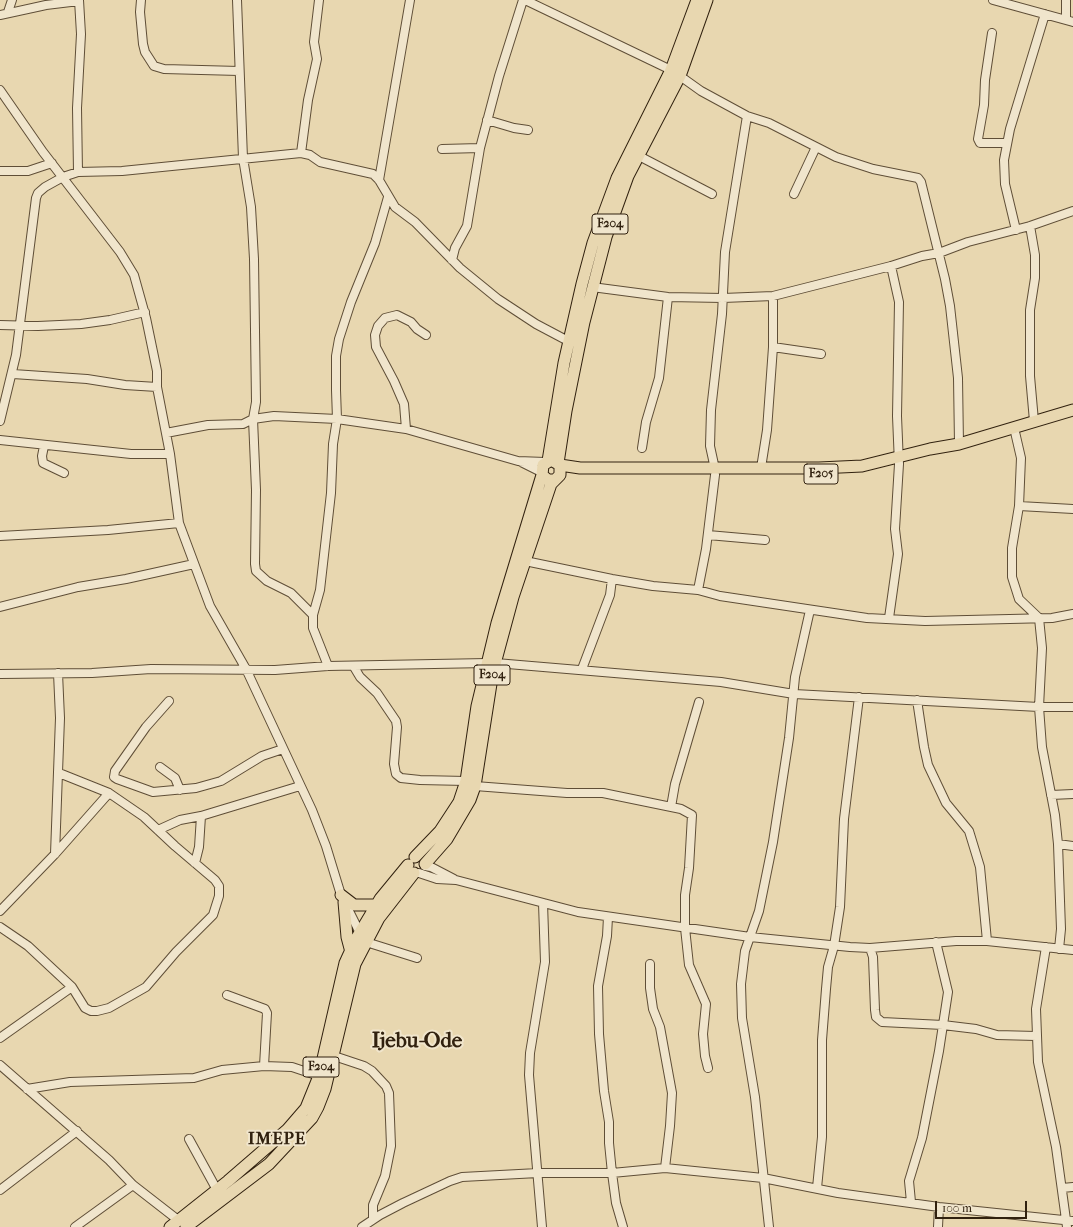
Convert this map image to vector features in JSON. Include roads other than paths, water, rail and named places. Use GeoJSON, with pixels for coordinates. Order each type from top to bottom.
{"type":"FeatureCollection","features":[{"type":"Feature","properties":{"kind":"main road","name":"F204"},"geometry":{"type":"LineString","coordinates":[[178,1225],[294,1123],[306,1108],[319,1076],[341,977],[351,952],[380,918],[418,866],[429,844],[447,823],[470,783],[477,706],[551,484],[551,469],[564,363],[582,284],[609,198],[630,150],[676,73],[697,0]]}},
{"type":"Feature","properties":{"kind":"main road","name":"F204"},"geometry":{"type":"LineString","coordinates":[[492,663],[501,606],[551,469],[566,411],[592,287],[614,213],[628,176],[639,156],[707,0]]}},
{"type":"Feature","properties":{"kind":"main road","name":"F205"},"geometry":{"type":"LineString","coordinates":[[551,469],[580,468],[715,472],[852,473],[869,471],[930,449],[960,444],[1073,410]]}},
{"type":"Feature","properties":{"kind":"main road","name":"F205"},"geometry":{"type":"LineString","coordinates":[[715,472],[761,468],[850,467],[899,461],[1015,432],[1073,414]]}},
{"type":"Feature","properties":{"kind":"main road","name":"F204"},"geometry":{"type":"LineString","coordinates":[[178,1225],[269,1164],[300,1132],[318,1108],[334,1056],[350,979],[363,937],[377,905],[418,866]]}},
{"type":"Feature","properties":{"kind":"main road"},"geometry":{"type":"LineString","coordinates":[[343,898],[354,905],[377,905]]}},
{"type":"Feature","properties":{"kind":"main road"},"geometry":{"type":"LineString","coordinates":[[343,898],[347,937],[351,952]]}},
{"type":"Feature","properties":{"kind":"street"},"geometry":{"type":"LineString","coordinates":[[4,13],[12,0]]}},
{"type":"Feature","properties":{"kind":"street"},"geometry":{"type":"LineString","coordinates":[[4,13],[79,0],[81,34],[77,108],[78,172]]}},
{"type":"Feature","properties":{"kind":"street"},"geometry":{"type":"LineString","coordinates":[[141,0],[140,12],[143,44],[145,52],[154,66],[164,70],[239,71]]}},
{"type":"Feature","properties":{"kind":"street"},"geometry":{"type":"LineString","coordinates":[[237,0],[243,158],[251,207],[254,259],[256,402],[253,419],[256,490],[254,556],[256,571],[267,581],[291,592],[313,615]]}},
{"type":"Feature","properties":{"kind":"street"},"geometry":{"type":"LineString","coordinates":[[301,154],[308,100],[317,59],[314,42],[318,0]]}},
{"type":"Feature","properties":{"kind":"street"},"geometry":{"type":"LineString","coordinates":[[379,180],[410,0]]}},
{"type":"Feature","properties":{"kind":"street"},"geometry":{"type":"LineString","coordinates":[[452,260],[455,248],[467,226],[480,148],[487,120],[524,0],[676,73],[702,91],[747,116],[769,123],[816,147],[854,163],[918,178],[921,182],[950,306],[958,378],[960,444]]}},
{"type":"Feature","properties":{"kind":"street"},"geometry":{"type":"LineString","coordinates":[[993,0],[1069,20],[1066,0]]}},
{"type":"Feature","properties":{"kind":"street"},"geometry":{"type":"LineString","coordinates":[[1016,230],[1003,169],[1007,143],[1045,14]]}},
{"type":"Feature","properties":{"kind":"street"},"geometry":{"type":"LineString","coordinates":[[992,33],[984,106],[978,139],[980,143],[1007,143]]}},
{"type":"Feature","properties":{"kind":"street"},"geometry":{"type":"LineString","coordinates":[[0,90],[52,163],[127,262],[134,275],[145,312],[157,371],[157,387],[170,454],[179,523],[210,606],[246,669],[283,749],[321,833],[343,898],[363,937],[416,958]]}},
{"type":"Feature","properties":{"kind":"street"},"geometry":{"type":"LineString","coordinates":[[698,590],[708,535],[715,472],[710,446],[710,432],[723,298],[725,252],[747,116]]}},
{"type":"Feature","properties":{"kind":"street"},"geometry":{"type":"LineString","coordinates":[[487,120],[514,128],[528,130]]}},
{"type":"Feature","properties":{"kind":"street"},"geometry":{"type":"LineString","coordinates":[[794,194],[816,147]]}},
{"type":"Feature","properties":{"kind":"street"},"geometry":{"type":"LineString","coordinates":[[442,149],[480,148]]}},
{"type":"Feature","properties":{"kind":"street"},"geometry":{"type":"LineString","coordinates":[[0,422],[5,397],[13,374],[21,325],[36,198],[38,193],[45,187],[63,177],[78,172],[122,171],[243,158],[301,154],[310,155],[320,162],[373,174],[379,180],[388,197],[395,206],[415,222],[452,260],[498,299],[536,324],[570,342]]}},
{"type":"Feature","properties":{"kind":"street"},"geometry":{"type":"LineString","coordinates":[[639,156],[712,194]]}},
{"type":"Feature","properties":{"kind":"street"},"geometry":{"type":"LineString","coordinates":[[0,171],[28,171],[52,163]]}},
{"type":"Feature","properties":{"kind":"street"},"geometry":{"type":"LineString","coordinates":[[328,666],[313,628],[313,615],[320,590],[331,493],[333,444],[337,419],[336,356],[339,339],[351,302],[375,243],[388,197]]}},
{"type":"Feature","properties":{"kind":"street"},"geometry":{"type":"LineString","coordinates":[[592,287],[668,297],[723,298],[773,296],[938,253],[968,242],[1030,226],[1073,211]]}},
{"type":"Feature","properties":{"kind":"street"},"geometry":{"type":"LineString","coordinates":[[1030,226],[1035,256],[1035,278],[1030,310],[1030,376],[1034,421]]}},
{"type":"Feature","properties":{"kind":"street"},"geometry":{"type":"LineString","coordinates":[[889,618],[898,554],[895,529],[899,461],[897,416],[899,302],[891,266]]}},
{"type":"Feature","properties":{"kind":"street"},"geometry":{"type":"LineString","coordinates":[[761,468],[767,430],[773,347],[773,296]]}},
{"type":"Feature","properties":{"kind":"street"},"geometry":{"type":"LineString","coordinates":[[642,448],[646,422],[659,378],[668,297]]}},
{"type":"Feature","properties":{"kind":"street"},"geometry":{"type":"LineString","coordinates":[[0,325],[38,326],[81,324],[110,320],[145,312]]}},
{"type":"Feature","properties":{"kind":"street"},"geometry":{"type":"LineString","coordinates":[[406,429],[404,404],[376,347],[375,335],[378,326],[386,318],[397,315],[412,322],[417,329],[426,335]]}},
{"type":"Feature","properties":{"kind":"street"},"geometry":{"type":"LineString","coordinates":[[773,347],[821,354]]}},
{"type":"Feature","properties":{"kind":"street"},"geometry":{"type":"LineString","coordinates":[[13,374],[87,379],[125,385],[157,387]]}},
{"type":"Feature","properties":{"kind":"street"},"geometry":{"type":"LineString","coordinates":[[166,433],[208,426],[243,424],[253,419],[274,416],[337,419],[406,429],[551,469]]}},
{"type":"Feature","properties":{"kind":"street"},"geometry":{"type":"LineString","coordinates":[[1015,432],[1021,458],[1019,506],[1012,548],[1012,577],[1019,599],[1039,618],[1042,648],[1039,707],[1042,747],[1058,844],[1061,929],[1059,949]]}},
{"type":"Feature","properties":{"kind":"street"},"geometry":{"type":"LineString","coordinates":[[0,440],[44,446],[131,454],[170,454]]}},
{"type":"Feature","properties":{"kind":"street"},"geometry":{"type":"LineString","coordinates":[[44,446],[42,456],[43,464],[64,473]]}},
{"type":"Feature","properties":{"kind":"street"},"geometry":{"type":"LineString","coordinates":[[1019,506],[1073,509]]}},
{"type":"Feature","properties":{"kind":"street"},"geometry":{"type":"LineString","coordinates":[[0,536],[108,530],[179,523]]}},
{"type":"Feature","properties":{"kind":"street"},"geometry":{"type":"LineString","coordinates":[[708,535],[765,540]]}},
{"type":"Feature","properties":{"kind":"street"},"geometry":{"type":"LineString","coordinates":[[526,561],[653,586],[698,590],[720,596],[868,618],[889,618],[925,622],[1052,618],[1073,614]]}},
{"type":"Feature","properties":{"kind":"street"},"geometry":{"type":"LineString","coordinates":[[0,607],[72,589],[194,564]]}},
{"type":"Feature","properties":{"kind":"street"},"geometry":{"type":"LineString","coordinates":[[582,669],[610,594],[612,579]]}},
{"type":"Feature","properties":{"kind":"street"},"geometry":{"type":"LineString","coordinates":[[769,1227],[755,1097],[741,998],[741,984],[744,951],[759,911],[773,842],[794,694],[795,677],[810,610]]}},
{"type":"Feature","properties":{"kind":"street"},"geometry":{"type":"LineString","coordinates":[[0,674],[150,669],[275,670],[328,666],[354,667],[492,663],[582,669],[721,682],[794,694],[1039,707],[1073,707]]}},
{"type":"Feature","properties":{"kind":"street"},"geometry":{"type":"LineString","coordinates":[[354,667],[360,677],[377,693],[396,721],[398,727],[394,764],[396,774],[401,778],[470,783],[567,793],[603,793],[671,807],[692,815],[689,868],[685,895],[685,928],[689,965],[706,1004],[703,1034],[705,1056],[708,1068]]}},
{"type":"Feature","properties":{"kind":"street"},"geometry":{"type":"LineString","coordinates":[[55,854],[60,718],[58,673]]}},
{"type":"Feature","properties":{"kind":"street"},"geometry":{"type":"LineString","coordinates":[[817,1188],[822,1137],[822,1032],[828,967],[834,946],[842,874],[844,819],[860,697]]}},
{"type":"Feature","properties":{"kind":"street"},"geometry":{"type":"LineString","coordinates":[[918,700],[928,765],[946,803],[968,831],[980,867],[986,941]]}},
{"type":"Feature","properties":{"kind":"street"},"geometry":{"type":"LineString","coordinates":[[169,701],[135,741],[115,771],[114,777],[152,792],[196,788],[220,781],[262,756],[283,749]]}},
{"type":"Feature","properties":{"kind":"street"},"geometry":{"type":"LineString","coordinates":[[671,807],[675,784],[700,702]]}},
{"type":"Feature","properties":{"kind":"street"},"geometry":{"type":"LineString","coordinates":[[160,767],[175,778],[180,790]]}},
{"type":"Feature","properties":{"kind":"street"},"geometry":{"type":"LineString","coordinates":[[0,927],[28,946],[72,987],[85,1008],[90,1011],[109,1008],[146,987],[176,952],[213,915],[219,896],[219,886],[215,880],[144,817],[109,793],[58,773]]}},
{"type":"Feature","properties":{"kind":"street"},"geometry":{"type":"LineString","coordinates":[[158,830],[180,820],[201,816],[300,786]]}},
{"type":"Feature","properties":{"kind":"street"},"geometry":{"type":"LineString","coordinates":[[0,910],[55,854],[109,793]]}},
{"type":"Feature","properties":{"kind":"street"},"geometry":{"type":"LineString","coordinates":[[1051,795],[1073,794]]}},
{"type":"Feature","properties":{"kind":"street"},"geometry":{"type":"LineString","coordinates":[[195,863],[199,847],[201,816]]}},
{"type":"Feature","properties":{"kind":"street"},"geometry":{"type":"LineString","coordinates":[[1058,844],[1073,846]]}},
{"type":"Feature","properties":{"kind":"street"},"geometry":{"type":"LineString","coordinates":[[418,866],[437,879],[456,880],[543,903],[608,917],[750,937],[834,946],[870,948],[936,942],[986,941],[1073,950]]}},
{"type":"Feature","properties":{"kind":"street"},"geometry":{"type":"LineString","coordinates":[[542,1227],[529,1075],[530,1053],[545,962],[543,903]]}},
{"type":"Feature","properties":{"kind":"street"},"geometry":{"type":"LineString","coordinates":[[608,917],[607,936],[598,986],[599,1034],[604,1091],[609,1122],[612,1173],[616,1203],[623,1227]]}},
{"type":"Feature","properties":{"kind":"street"},"geometry":{"type":"LineString","coordinates":[[912,1202],[909,1182],[922,1138],[944,1025],[948,992],[936,942]]}},
{"type":"Feature","properties":{"kind":"street"},"geometry":{"type":"LineString","coordinates":[[362,1227],[373,1219],[436,1187],[462,1177],[612,1173],[665,1168],[763,1178],[939,1207],[1069,1223],[1056,1147],[1038,1062],[1036,1009],[1046,947]]}},
{"type":"Feature","properties":{"kind":"street"},"geometry":{"type":"LineString","coordinates":[[870,948],[873,957],[876,1017],[882,1022],[944,1025],[976,1029],[997,1035],[1036,1036]]}},
{"type":"Feature","properties":{"kind":"street"},"geometry":{"type":"LineString","coordinates":[[650,964],[650,988],[653,1009],[660,1027],[672,1093],[665,1168]]}},
{"type":"Feature","properties":{"kind":"street"},"geometry":{"type":"LineString","coordinates":[[0,1038],[72,987]]}},
{"type":"Feature","properties":{"kind":"street"},"geometry":{"type":"LineString","coordinates":[[226,995],[265,1009],[267,1013],[264,1066]]}},
{"type":"Feature","properties":{"kind":"street"},"geometry":{"type":"LineString","coordinates":[[334,1056],[364,1066],[372,1071],[386,1086],[389,1093],[391,1146],[385,1176],[373,1205],[373,1219]]}},
{"type":"Feature","properties":{"kind":"street"},"geometry":{"type":"LineString","coordinates":[[0,1065],[109,1160],[133,1185],[178,1225]]}},
{"type":"Feature","properties":{"kind":"street"},"geometry":{"type":"LineString","coordinates":[[27,1089],[70,1082],[194,1078],[222,1070],[264,1066],[292,1068],[319,1076]]}},
{"type":"Feature","properties":{"kind":"street"},"geometry":{"type":"LineString","coordinates":[[0,1190],[76,1131]]}},
{"type":"Feature","properties":{"kind":"street"},"geometry":{"type":"LineString","coordinates":[[189,1139],[217,1190]]}},
{"type":"Feature","properties":{"kind":"street"},"geometry":{"type":"LineString","coordinates":[[75,1227],[133,1185]]}},
{"type":"Feature","properties":{"kind":"street"},"geometry":{"type":"LineString","coordinates":[[1062,1188],[1073,1187]]}},
{"type":"Feature","properties":{"kind":"street"},"geometry":{"type":"LineString","coordinates":[[938,1227],[939,1207]]}},
{"type":"Feature","properties":{"kind":"district","name":"Ijebu-Ode"},"geometry":{"type":"Point","coordinates":[417,1042]}},
{"type":"Feature","properties":{"kind":"district","name":"IMEPE"},"geometry":{"type":"Point","coordinates":[277,1140]}}]}
